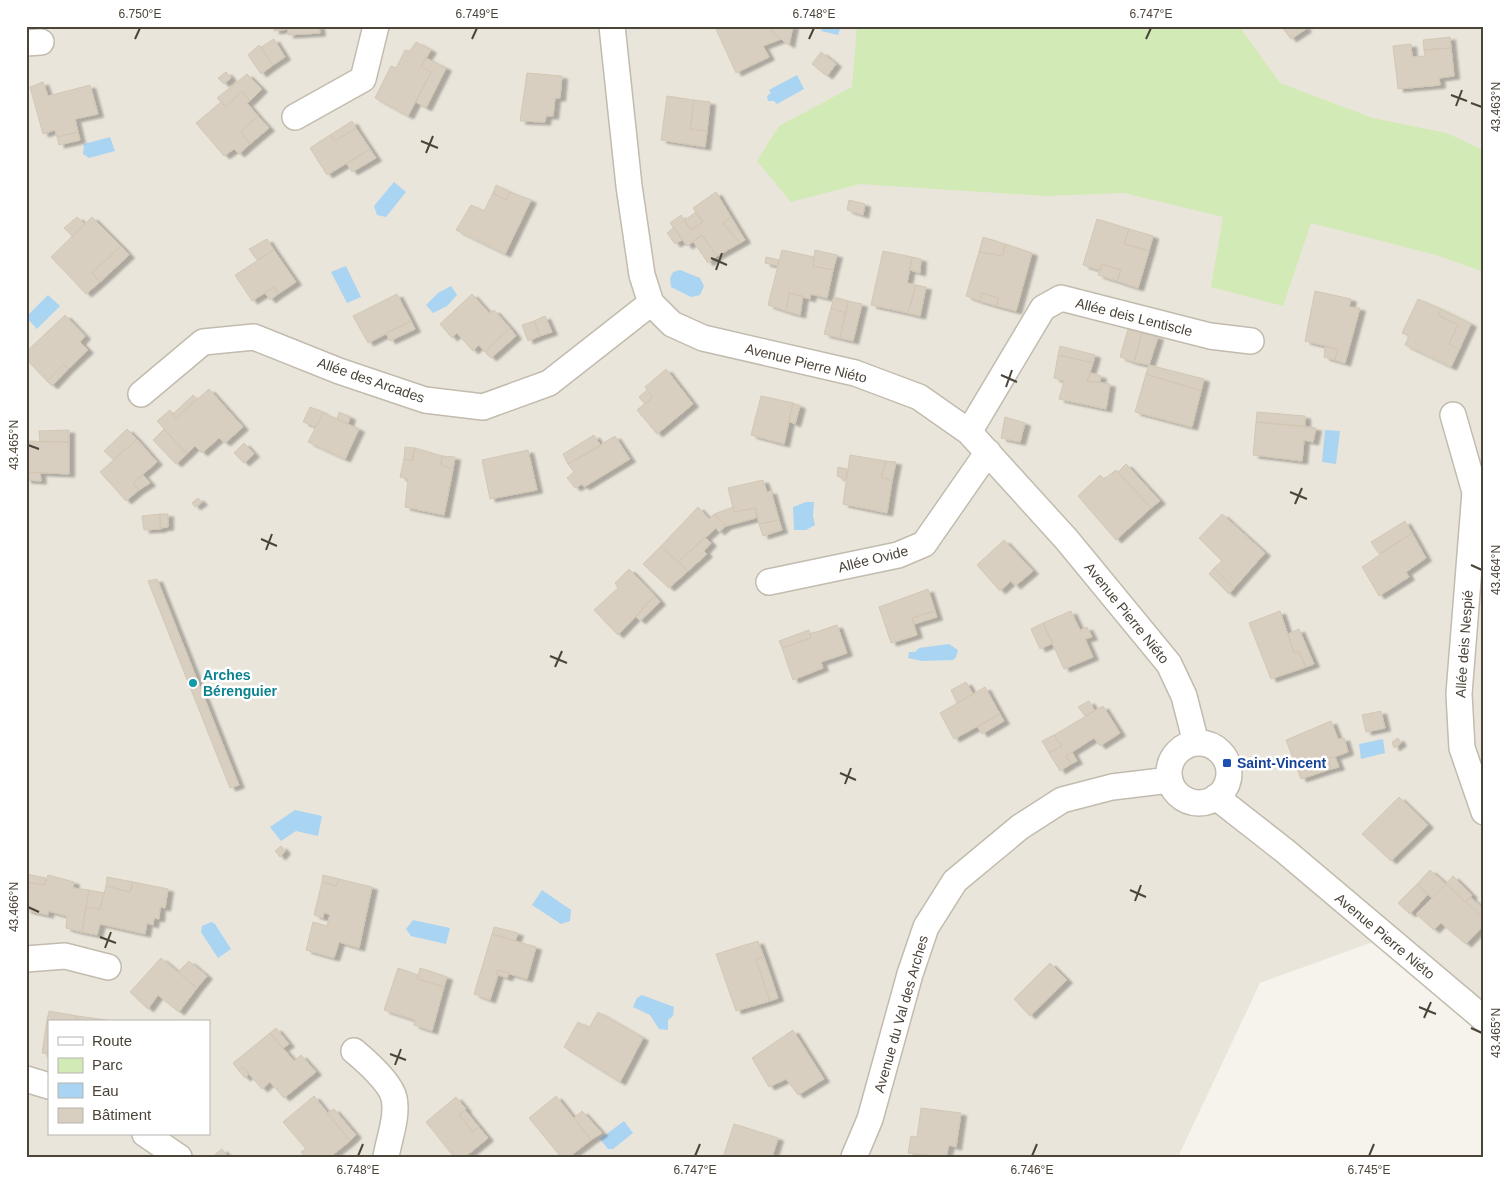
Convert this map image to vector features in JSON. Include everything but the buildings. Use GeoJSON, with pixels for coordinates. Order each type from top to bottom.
{"type":"FeatureCollection","features":[{"type":"Feature","properties":{"kind":"street"},"geometry":{"type":"LineString","coordinates":[[295,117],[363,79],[376,26]]}},
{"type":"Feature","properties":{"kind":"street","name":"Avenue Pierre Niéto"},"geometry":{"type":"LineString","coordinates":[[612,26],[629,186],[642,274],[651,303],[672,324],[703,338],[854,373],[919,397],[968,432],[1067,540],[1169,664],[1184,696],[1196,743]]}},
{"type":"Feature","properties":{"kind":"street","name":"Allée deis Lentiscle"},"geometry":{"type":"LineString","coordinates":[[968,432],[1043,308],[1061,298],[1210,336],[1251,341]]}},
{"type":"Feature","properties":{"kind":"street","name":"Allée des Arcades"},"geometry":{"type":"LineString","coordinates":[[141,394],[203,342],[254,337],[339,371],[425,400],[483,408],[549,383],[651,303]]}},
{"type":"Feature","properties":{"kind":"street","name":"Allée deis Nespié"},"geometry":{"type":"LineString","coordinates":[[1453,415],[1475,492],[1460,694],[1462,748],[1484,812]]}},
{"type":"Feature","properties":{"kind":"street","name":"Allée Ovide"},"geometry":{"type":"LineString","coordinates":[[769,582],[898,555],[924,544],[988,452]]}},
{"type":"Feature","properties":{"kind":"street"},"geometry":{"type":"LineString","coordinates":[[1196,743],[1214,748],[1227,763],[1227,782],[1216,797],[1208,802],[1189,801],[1180,796],[1170,780],[1169,770],[1178,752],[1186,746],[1196,743]]}},
{"type":"Feature","properties":{"kind":"street","name":"Avenue du Val des Arches"},"geometry":{"type":"LineString","coordinates":[[854,1157],[870,1119],[910,974],[926,927],[955,881],[1020,827],[1062,800],[1112,787],[1170,780]]}},
{"type":"Feature","properties":{"kind":"street","name":"Avenue Pierre Niéto"},"geometry":{"type":"LineString","coordinates":[[1216,797],[1285,851],[1484,1019]]}},
{"type":"Feature","properties":{"kind":"street"},"geometry":{"type":"LineString","coordinates":[[26,959],[65,956],[108,967]]}},
{"type":"Feature","properties":{"kind":"street"},"geometry":{"type":"LineString","coordinates":[[354,1051],[373,1066],[394,1098],[394,1119],[386,1157]]}},
{"type":"Feature","properties":{"kind":"street"},"geometry":{"type":"LineString","coordinates":[[26,1080],[48,1086]]}},
{"type":"Feature","properties":{"kind":"street"},"geometry":{"type":"LineString","coordinates":[[148,1136],[179,1157]]}},
{"type":"Feature","properties":{"kind":"shaded area"},"geometry":{"type":"Polygon","coordinates":[[[26,26],[1484,26],[1484,1023],[1395,934],[1260,983],[1178,1157],[26,1157],[26,633],[29,631],[26,26]]]}},
{"type":"Feature","properties":{"kind":"shaded area"},"geometry":{"type":"Polygon","coordinates":[[[612,26],[646,26],[613,41],[612,26]]]}},
{"type":"Feature","properties":{"kind":"green space"},"geometry":{"type":"Polygon","coordinates":[[[857,26],[1239,26],[1280,83],[1373,118],[1446,133],[1479,148],[1484,153],[1484,272],[1436,255],[1311,223],[1283,306],[1211,287],[1223,217],[1124,193],[1045,196],[860,184],[791,202],[757,161],[779,126],[852,87],[857,26]]]}},
{"type":"Feature","properties":{"kind":"water"},"geometry":{"type":"Polygon","coordinates":[[[822,26],[841,26],[838,35],[821,31],[822,26]]]}},
{"type":"Feature","properties":{"kind":"water"},"geometry":{"type":"Polygon","coordinates":[[[797,75],[804,89],[777,104],[774,101],[768,101],[767,96],[771,93],[769,90],[797,75]]]}},
{"type":"Feature","properties":{"kind":"water"},"geometry":{"type":"Polygon","coordinates":[[[110,137],[115,151],[89,158],[83,154],[84,144],[110,137]]]}},
{"type":"Feature","properties":{"kind":"water"},"geometry":{"type":"Polygon","coordinates":[[[394,182],[406,192],[386,217],[377,215],[374,206],[394,182]]]}},
{"type":"Feature","properties":{"kind":"water"},"geometry":{"type":"Polygon","coordinates":[[[346,266],[361,297],[347,303],[331,272],[346,266]]]}},
{"type":"Feature","properties":{"kind":"water"},"geometry":{"type":"Polygon","coordinates":[[[680,270],[700,278],[704,286],[700,295],[691,297],[671,287],[670,278],[673,272],[680,270]]]}},
{"type":"Feature","properties":{"kind":"water"},"geometry":{"type":"Polygon","coordinates":[[[451,286],[457,295],[447,306],[433,313],[426,305],[438,293],[451,286]]]}},
{"type":"Feature","properties":{"kind":"water"},"geometry":{"type":"Polygon","coordinates":[[[48,295],[60,306],[37,329],[26,317],[48,295]]]}},
{"type":"Feature","properties":{"kind":"water"},"geometry":{"type":"Polygon","coordinates":[[[1325,430],[1340,431],[1336,464],[1322,462],[1325,430]]]}},
{"type":"Feature","properties":{"kind":"water"},"geometry":{"type":"Polygon","coordinates":[[[806,502],[814,502],[813,516],[815,525],[806,530],[794,530],[793,507],[806,502]]]}},
{"type":"Feature","properties":{"kind":"water"},"geometry":{"type":"Polygon","coordinates":[[[949,644],[958,650],[953,660],[922,661],[908,658],[909,652],[915,652],[919,648],[949,644]]]}},
{"type":"Feature","properties":{"kind":"water"},"geometry":{"type":"Polygon","coordinates":[[[1383,739],[1385,753],[1361,759],[1359,744],[1383,739]]]}},
{"type":"Feature","properties":{"kind":"water"},"geometry":{"type":"Polygon","coordinates":[[[295,810],[322,816],[318,836],[296,831],[281,841],[270,827],[295,810]]]}},
{"type":"Feature","properties":{"kind":"water"},"geometry":{"type":"Polygon","coordinates":[[[542,890],[571,910],[570,921],[561,924],[532,905],[542,890]]]}},
{"type":"Feature","properties":{"kind":"water"},"geometry":{"type":"Polygon","coordinates":[[[413,920],[450,928],[446,944],[411,936],[406,929],[413,920]]]}},
{"type":"Feature","properties":{"kind":"water"},"geometry":{"type":"Polygon","coordinates":[[[211,922],[215,924],[231,949],[218,958],[201,932],[202,926],[211,922]]]}},
{"type":"Feature","properties":{"kind":"water"},"geometry":{"type":"Polygon","coordinates":[[[642,995],[674,1007],[673,1016],[668,1020],[668,1030],[659,1029],[650,1015],[633,1007],[637,998],[642,995]]]}},
{"type":"Feature","properties":{"kind":"water"},"geometry":{"type":"Polygon","coordinates":[[[624,1121],[633,1133],[613,1149],[608,1149],[600,1139],[624,1121]]]}},
{"type":"Feature","properties":{"kind":"place","name":"Arches Bérenguier"},"geometry":{"type":"Point","coordinates":[193,683]}},
{"type":"Feature","properties":{"kind":"place","name":"Saint-Vincent"},"geometry":{"type":"Point","coordinates":[1227,763]}}]}
